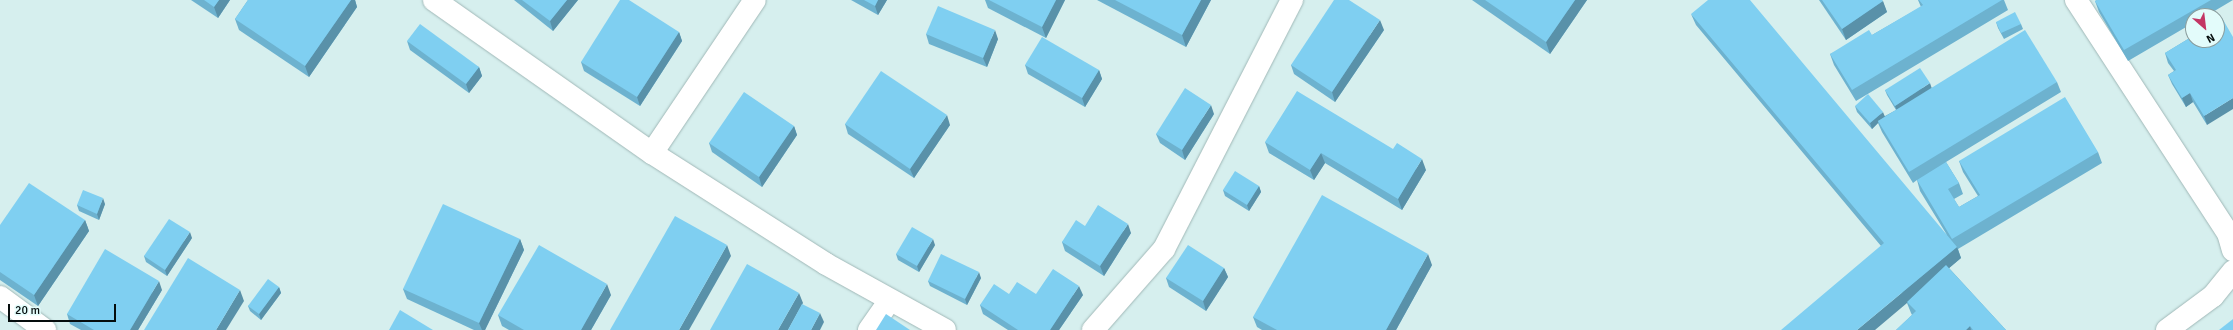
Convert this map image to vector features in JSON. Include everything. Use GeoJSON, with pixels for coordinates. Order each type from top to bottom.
{"type":"FeatureCollection","features":[{"type":"Feature","properties":{"kind":"street"},"geometry":{"type":"LineString","coordinates":[[434,0],[652,153],[889,301],[945,330]]}},
{"type":"Feature","properties":{"kind":"street"},"geometry":{"type":"LineString","coordinates":[[652,153],[755,0]]}},
{"type":"Feature","properties":{"kind":"street"},"geometry":{"type":"LineString","coordinates":[[1093,330],[1164,249],[1292,0]]}},
{"type":"Feature","properties":{"kind":"street"},"geometry":{"type":"LineString","coordinates":[[2076,0],[2228,233],[2233,250]]}},
{"type":"Feature","properties":{"kind":"street"},"geometry":{"type":"LineString","coordinates":[[2167,330],[2213,296],[2233,271]]}},
{"type":"Feature","properties":{"kind":"street"},"geometry":{"type":"LineString","coordinates":[[0,297],[45,330]]}},
{"type":"Feature","properties":{"kind":"street"},"geometry":{"type":"LineString","coordinates":[[869,330],[889,301]]}},
{"type":"Feature","properties":{"kind":"building"},"geometry":{"type":"Polygon","coordinates":[[[204,0],[219,0],[214,7],[204,0]]]}},
{"type":"Feature","properties":{"kind":"building"},"geometry":{"type":"Polygon","coordinates":[[[248,0],[351,0],[305,66],[235,19],[248,0]]]}},
{"type":"Feature","properties":{"kind":"building"},"geometry":{"type":"Polygon","coordinates":[[[522,0],[567,0],[550,21],[522,0]]]}},
{"type":"Feature","properties":{"kind":"building"},"geometry":{"type":"Polygon","coordinates":[[[620,0],[629,0],[679,32],[637,97],[581,62],[620,0]]]}},
{"type":"Feature","properties":{"kind":"building"},"geometry":{"type":"Polygon","coordinates":[[[864,0],[878,0],[875,6],[864,0]]]}},
{"type":"Feature","properties":{"kind":"building"},"geometry":{"type":"Polygon","coordinates":[[[989,0],[1056,0],[1042,27],[989,0]]]}},
{"type":"Feature","properties":{"kind":"building"},"geometry":{"type":"Polygon","coordinates":[[[1115,0],[1201,0],[1182,35],[1115,0]]]}},
{"type":"Feature","properties":{"kind":"building"},"geometry":{"type":"Polygon","coordinates":[[[1334,0],[1349,0],[1380,20],[1332,92],[1291,65],[1334,0]]]}},
{"type":"Feature","properties":{"kind":"building"},"geometry":{"type":"Polygon","coordinates":[[[1485,0],[1575,0],[1546,42],[1485,0]]]}},
{"type":"Feature","properties":{"kind":"building"},"geometry":{"type":"Polygon","coordinates":[[[1708,0],[1750,0],[1957,247],[1857,330],[1781,330],[1884,243],[1691,14],[1708,0]]]}},
{"type":"Feature","properties":{"kind":"building"},"geometry":{"type":"Polygon","coordinates":[[[1822,0],[1882,0],[1883,1],[1842,29],[1822,0]]]}},
{"type":"Feature","properties":{"kind":"building"},"geometry":{"type":"Polygon","coordinates":[[[1919,0],[2002,0],[1852,90],[1830,54],[1869,30],[1872,35],[1923,5],[1919,0]]]}},
{"type":"Feature","properties":{"kind":"building"},"geometry":{"type":"Polygon","coordinates":[[[2211,0],[2197,8],[2185,8],[2185,15],[2124,50],[2095,1],[2211,0]]]}},
{"type":"Feature","properties":{"kind":"building"},"geometry":{"type":"Polygon","coordinates":[[[938,6],[995,30],[983,58],[926,34],[938,6]]]}},
{"type":"Feature","properties":{"kind":"building"},"geometry":{"type":"Polygon","coordinates":[[[2015,12],[2021,24],[2001,33],[1996,22],[2015,12]]]}},
{"type":"Feature","properties":{"kind":"building"},"geometry":{"type":"Polygon","coordinates":[[[2225,23],[2233,37],[2233,98],[2204,116],[2190,93],[2182,98],[2168,75],[2176,70],[2165,53],[2185,41],[2185,48],[2225,48],[2225,23]]]}},
{"type":"Feature","properties":{"kind":"building"},"geometry":{"type":"Polygon","coordinates":[[[420,24],[479,67],[466,84],[407,41],[420,24]]]}},
{"type":"Feature","properties":{"kind":"building"},"geometry":{"type":"Polygon","coordinates":[[[2025,30],[2057,82],[1909,172],[1878,121],[2025,30]]]}},
{"type":"Feature","properties":{"kind":"building"},"geometry":{"type":"Polygon","coordinates":[[[1042,37],[1099,70],[1082,98],[1025,65],[1042,37]]]}},
{"type":"Feature","properties":{"kind":"building"},"geometry":{"type":"Polygon","coordinates":[[[1920,68],[1930,83],[1895,106],[1885,90],[1920,68]]]}},
{"type":"Feature","properties":{"kind":"building"},"geometry":{"type":"Polygon","coordinates":[[[881,71],[947,115],[910,169],[845,124],[881,71]]]}},
{"type":"Feature","properties":{"kind":"building"},"geometry":{"type":"Polygon","coordinates":[[[1185,88],[1211,105],[1182,150],[1156,134],[1185,88]]]}},
{"type":"Feature","properties":{"kind":"building"},"geometry":{"type":"Polygon","coordinates":[[[1297,91],[1393,149],[1397,143],[1422,159],[1398,199],[1321,153],[1310,170],[1265,142],[1297,91]]]}},
{"type":"Feature","properties":{"kind":"building"},"geometry":{"type":"Polygon","coordinates":[[[744,92],[794,126],[759,177],[709,143],[744,92]]]}},
{"type":"Feature","properties":{"kind":"building"},"geometry":{"type":"Polygon","coordinates":[[[1868,94],[1883,112],[1870,123],[1855,106],[1868,94]]]}},
{"type":"Feature","properties":{"kind":"building"},"geometry":{"type":"Polygon","coordinates":[[[2065,97],[2098,152],[1952,239],[1917,180],[1946,162],[1959,183],[1948,189],[1959,207],[1980,195],[1959,161],[2065,97]]]}},
{"type":"Feature","properties":{"kind":"building"},"geometry":{"type":"Polygon","coordinates":[[[1235,171],[1259,186],[1247,205],[1223,190],[1235,171]]]}},
{"type":"Feature","properties":{"kind":"building"},"geometry":{"type":"Polygon","coordinates":[[[29,183],[85,220],[34,295],[0,272],[0,225],[29,183]]]}},
{"type":"Feature","properties":{"kind":"building"},"geometry":{"type":"Polygon","coordinates":[[[83,190],[103,198],[97,214],[77,205],[83,190]]]}},
{"type":"Feature","properties":{"kind":"building"},"geometry":{"type":"Polygon","coordinates":[[[1322,195],[1428,254],[1386,330],[1277,330],[1253,317],[1322,195]]]}},
{"type":"Feature","properties":{"kind":"building"},"geometry":{"type":"Polygon","coordinates":[[[443,204],[520,239],[479,323],[403,289],[443,204]]]}},
{"type":"Feature","properties":{"kind":"building"},"geometry":{"type":"Polygon","coordinates":[[[1098,205],[1128,224],[1100,266],[1062,242],[1076,220],[1085,226],[1098,205]]]}},
{"type":"Feature","properties":{"kind":"building"},"geometry":{"type":"Polygon","coordinates":[[[675,216],[727,245],[679,330],[610,330],[675,216]]]}},
{"type":"Feature","properties":{"kind":"building"},"geometry":{"type":"Polygon","coordinates":[[[169,219],[190,232],[165,270],[144,256],[169,219]]]}},
{"type":"Feature","properties":{"kind":"building"},"geometry":{"type":"Polygon","coordinates":[[[912,227],[933,239],[917,266],[896,254],[912,227]]]}},
{"type":"Feature","properties":{"kind":"building"},"geometry":{"type":"Polygon","coordinates":[[[539,245],[607,284],[581,330],[524,330],[498,315],[539,245]]]}},
{"type":"Feature","properties":{"kind":"building"},"geometry":{"type":"Polygon","coordinates":[[[1188,245],[1224,268],[1203,301],[1166,278],[1188,245]]]}},
{"type":"Feature","properties":{"kind":"building"},"geometry":{"type":"Polygon","coordinates":[[[105,249],[159,281],[130,330],[94,330],[67,314],[105,249]]]}},
{"type":"Feature","properties":{"kind":"building"},"geometry":{"type":"Polygon","coordinates":[[[941,254],[979,272],[965,299],[928,281],[941,254]]]}},
{"type":"Feature","properties":{"kind":"building"},"geometry":{"type":"Polygon","coordinates":[[[188,258],[240,290],[216,330],[144,330],[188,258]]]}},
{"type":"Feature","properties":{"kind":"building"},"geometry":{"type":"Polygon","coordinates":[[[747,264],[799,293],[778,330],[710,330],[747,264]]]}},
{"type":"Feature","properties":{"kind":"building"},"geometry":{"type":"Polygon","coordinates":[[[1946,265],[2006,330],[1973,330],[1970,326],[1966,330],[1896,330],[1916,311],[1907,302],[1946,265]]]}},
{"type":"Feature","properties":{"kind":"building"},"geometry":{"type":"Polygon","coordinates":[[[1053,269],[1079,286],[1050,330],[1018,330],[980,305],[994,284],[1009,294],[1017,282],[1036,294],[1053,269]]]}},
{"type":"Feature","properties":{"kind":"building"},"geometry":{"type":"Polygon","coordinates":[[[268,279],[279,287],[259,314],[248,306],[268,279]]]}},
{"type":"Feature","properties":{"kind":"building"},"geometry":{"type":"Polygon","coordinates":[[[802,304],[820,313],[811,330],[788,330],[802,304]]]}},
{"type":"Feature","properties":{"kind":"building"},"geometry":{"type":"Polygon","coordinates":[[[400,310],[433,330],[389,330],[400,310]]]}},
{"type":"Feature","properties":{"kind":"building"},"geometry":{"type":"Polygon","coordinates":[[[886,314],[910,330],[876,330],[886,314]]]}},
{"type":"Feature","properties":{"kind":"building"},"geometry":{"type":"Polygon","coordinates":[[[2233,319],[2233,330],[2219,330],[2233,319]]]}}]}
